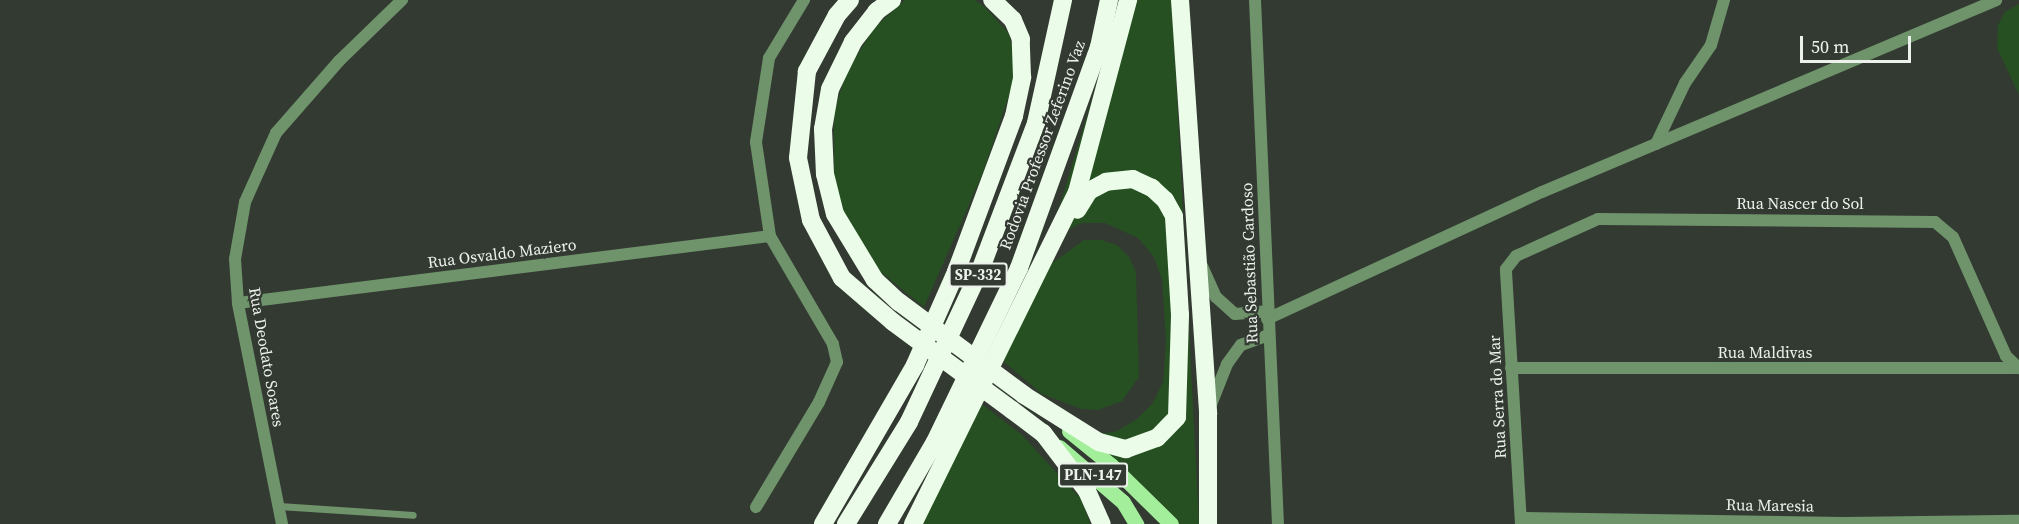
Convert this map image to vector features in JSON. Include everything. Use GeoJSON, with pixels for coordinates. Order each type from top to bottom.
{"type":"FeatureCollection","features":[{"type":"Feature","properties":{"kind":"highway"},"geometry":{"type":"LineString","coordinates":[[850,0],[837,15],[807,70],[798,158],[812,220],[842,278],[893,322],[1043,433],[1087,491],[1102,524]]}},
{"type":"Feature","properties":{"kind":"highway"},"geometry":{"type":"LineString","coordinates":[[892,0],[877,11],[853,42],[830,88],[823,129],[825,174],[835,214],[875,280],[899,302],[1041,409],[1099,442],[1126,449],[1156,438],[1177,417],[1180,315],[1174,216],[1152,188],[1133,179],[1106,182],[1089,191],[1043,261]]}},
{"type":"Feature","properties":{"kind":"highway"},"geometry":{"type":"LineString","coordinates":[[823,524],[915,365],[956,272],[1014,116],[1022,77],[1021,39],[1013,20],[992,0]]}},
{"type":"Feature","properties":{"kind":"highway","name":"Rodovia Professor Zeferino Vaz"},"geometry":{"type":"LineString","coordinates":[[846,524],[909,422],[981,268],[1036,123],[1064,0]]}},
{"type":"Feature","properties":{"kind":"highway","name":"Rodovia Professor Zeferino Vaz"},"geometry":{"type":"LineString","coordinates":[[887,524],[935,442],[1019,268],[1099,47],[1109,0]]}},
{"type":"Feature","properties":{"kind":"highway"},"geometry":{"type":"LineString","coordinates":[[917,521],[1077,192],[1128,0]]}},
{"type":"Feature","properties":{"kind":"highway"},"geometry":{"type":"LineString","coordinates":[[1180,0],[1200,260],[1208,414],[1208,524]]}},
{"type":"Feature","properties":{"kind":"main road"},"geometry":{"type":"LineString","coordinates":[[1041,409],[1111,465],[1171,524]]}},
{"type":"Feature","properties":{"kind":"main road","name":"PLN-147"},"geometry":{"type":"LineString","coordinates":[[1043,433],[1123,502],[1136,524]]}},
{"type":"Feature","properties":{"kind":"street","name":"Rua Deodato Soares"},"geometry":{"type":"LineString","coordinates":[[282,524],[238,303],[235,259],[245,201],[276,133],[339,61],[402,0]]}},
{"type":"Feature","properties":{"kind":"street"},"geometry":{"type":"LineString","coordinates":[[756,507],[819,402],[837,362],[833,344],[770,236],[756,142],[759,105],[768,58],[804,0]]}},
{"type":"Feature","properties":{"kind":"street","name":"Rua Sebastião Cardoso"},"geometry":{"type":"LineString","coordinates":[[1255,0],[1267,315],[1278,524]]}},
{"type":"Feature","properties":{"kind":"street"},"geometry":{"type":"LineString","coordinates":[[1656,144],[1685,83],[1711,45],[1724,0]]}},
{"type":"Feature","properties":{"kind":"street"},"geometry":{"type":"LineString","coordinates":[[1200,260],[1224,306],[1246,315],[1267,315],[1656,144],[1996,0]]}},
{"type":"Feature","properties":{"kind":"street","name":"Rua Nascer do Sol"},"geometry":{"type":"LineString","coordinates":[[1506,269],[1516,256],[1598,219],[1928,220],[1947,229],[1953,237],[2006,356],[2019,368]]}},
{"type":"Feature","properties":{"kind":"street","name":"Rua Osvaldo Maziero"},"geometry":{"type":"LineString","coordinates":[[238,303],[770,236]]}},
{"type":"Feature","properties":{"kind":"street","name":"Rua Serra do Mar"},"geometry":{"type":"LineString","coordinates":[[1506,269],[1521,521]]}},
{"type":"Feature","properties":{"kind":"street"},"geometry":{"type":"LineString","coordinates":[[1208,414],[1234,354],[1252,339],[1268,335]]}},
{"type":"Feature","properties":{"kind":"street","name":"Rua Maldivas"},"geometry":{"type":"LineString","coordinates":[[1511,368],[2019,368]]}},
{"type":"Feature","properties":{"kind":"street","name":"Rua Maresia"},"geometry":{"type":"LineString","coordinates":[[1521,521],[1844,523],[2019,521]]}},
{"type":"Feature","properties":{"kind":"lane"},"geometry":{"type":"LineString","coordinates":[[279,506],[412,515]]}},
{"type":"Feature","properties":{"kind":"green space"},"geometry":{"type":"Polygon","coordinates":[[[905,0],[975,0],[985,7],[1009,34],[1018,69],[982,175],[924,307],[877,269],[844,217],[834,176],[834,113],[846,73],[874,28],[905,0]]]}},
{"type":"Feature","properties":{"kind":"green space"},"geometry":{"type":"Polygon","coordinates":[[[1122,0],[1172,0],[1199,524],[1173,524],[1108,454],[1095,435],[1117,431],[1137,419],[1153,403],[1163,382],[1166,342],[1162,280],[1154,257],[1138,238],[1105,223],[1082,223],[1050,238],[1122,0]]]}},
{"type":"Feature","properties":{"kind":"green space"},"geometry":{"type":"Polygon","coordinates":[[[2019,4],[2019,95],[1997,48],[1998,25],[2005,12],[2019,4]]]}},
{"type":"Feature","properties":{"kind":"green space"},"geometry":{"type":"Polygon","coordinates":[[[1084,240],[1101,240],[1117,245],[1129,257],[1136,272],[1139,377],[1122,401],[1098,410],[1082,409],[1042,394],[1003,361],[1044,269],[1084,240]]]}},
{"type":"Feature","properties":{"kind":"green space"},"geometry":{"type":"Polygon","coordinates":[[[979,402],[1021,434],[1082,500],[1090,524],[919,524],[979,402]]]}}]}
